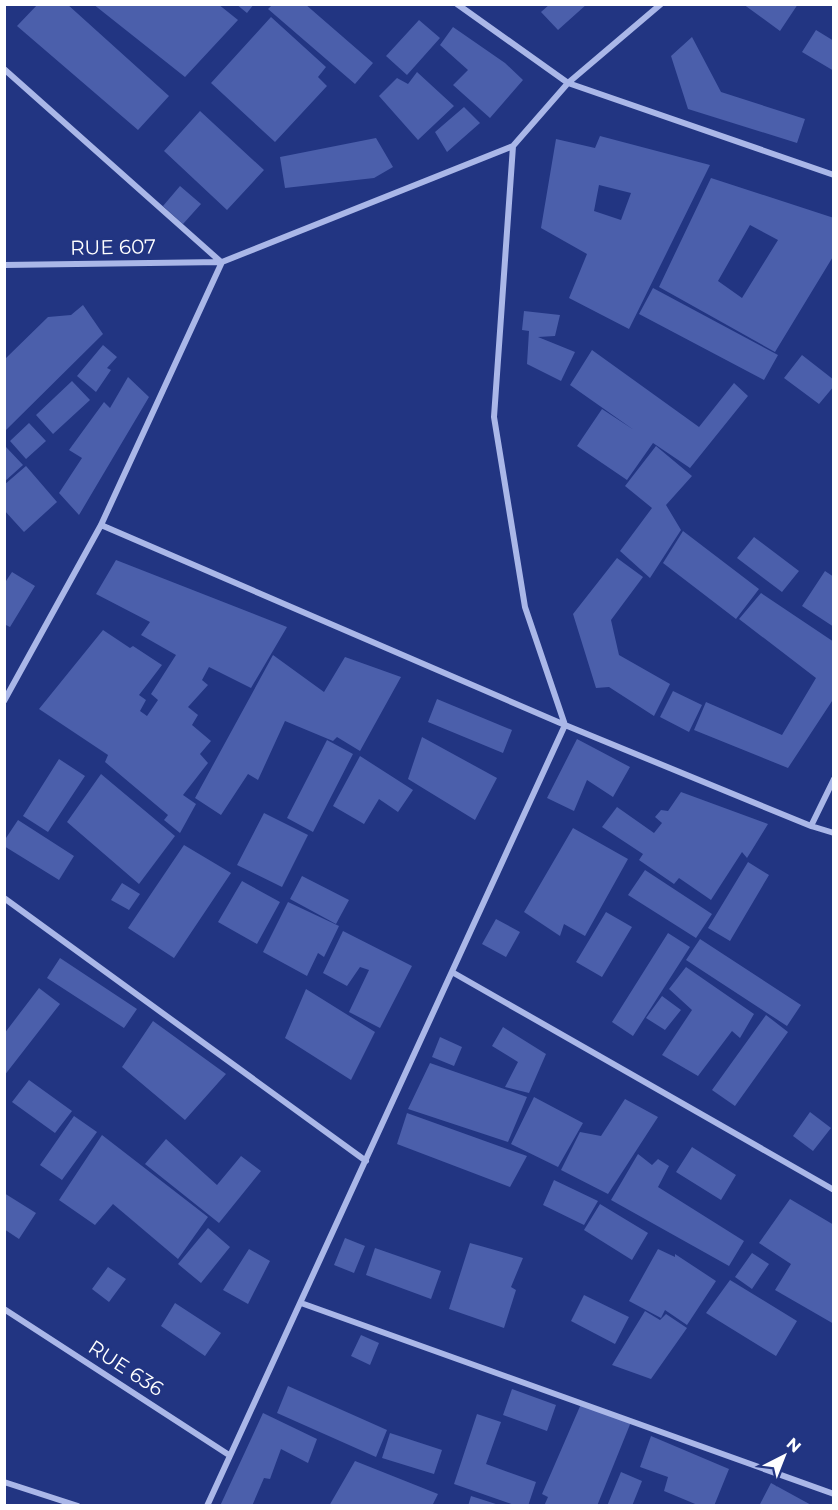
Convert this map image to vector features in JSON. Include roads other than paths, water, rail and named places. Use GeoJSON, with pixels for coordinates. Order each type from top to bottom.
{"type":"FeatureCollection","features":[{"type":"Feature","properties":{"kind":"street"},"geometry":{"type":"LineString","coordinates":[[457,4],[568,83],[834,175]]}},
{"type":"Feature","properties":{"kind":"street"},"geometry":{"type":"LineString","coordinates":[[4,701],[101,525],[222,262],[513,146],[568,83],[661,4]]}},
{"type":"Feature","properties":{"kind":"street"},"geometry":{"type":"LineString","coordinates":[[4,69],[222,262]]}},
{"type":"Feature","properties":{"kind":"street"},"geometry":{"type":"LineString","coordinates":[[207,1506],[565,725],[525,607],[494,417],[513,146]]}},
{"type":"Feature","properties":{"kind":"street","name":"RUE 607"},"geometry":{"type":"LineString","coordinates":[[4,265],[222,262]]}},
{"type":"Feature","properties":{"kind":"street"},"geometry":{"type":"LineString","coordinates":[[101,525],[565,725],[811,826],[834,833]]}},
{"type":"Feature","properties":{"kind":"street"},"geometry":{"type":"LineString","coordinates":[[811,826],[834,779]]}},
{"type":"Feature","properties":{"kind":"street"},"geometry":{"type":"LineString","coordinates":[[4,898],[366,1161]]}},
{"type":"Feature","properties":{"kind":"street"},"geometry":{"type":"LineString","coordinates":[[452,972],[834,1190]]}},
{"type":"Feature","properties":{"kind":"street"},"geometry":{"type":"LineString","coordinates":[[301,1303],[834,1494]]}},
{"type":"Feature","properties":{"kind":"street","name":"RUE 636"},"geometry":{"type":"LineString","coordinates":[[4,1309],[229,1455]]}},
{"type":"Feature","properties":{"kind":"street"},"geometry":{"type":"LineString","coordinates":[[4,1482],[78,1506]]}}]}
